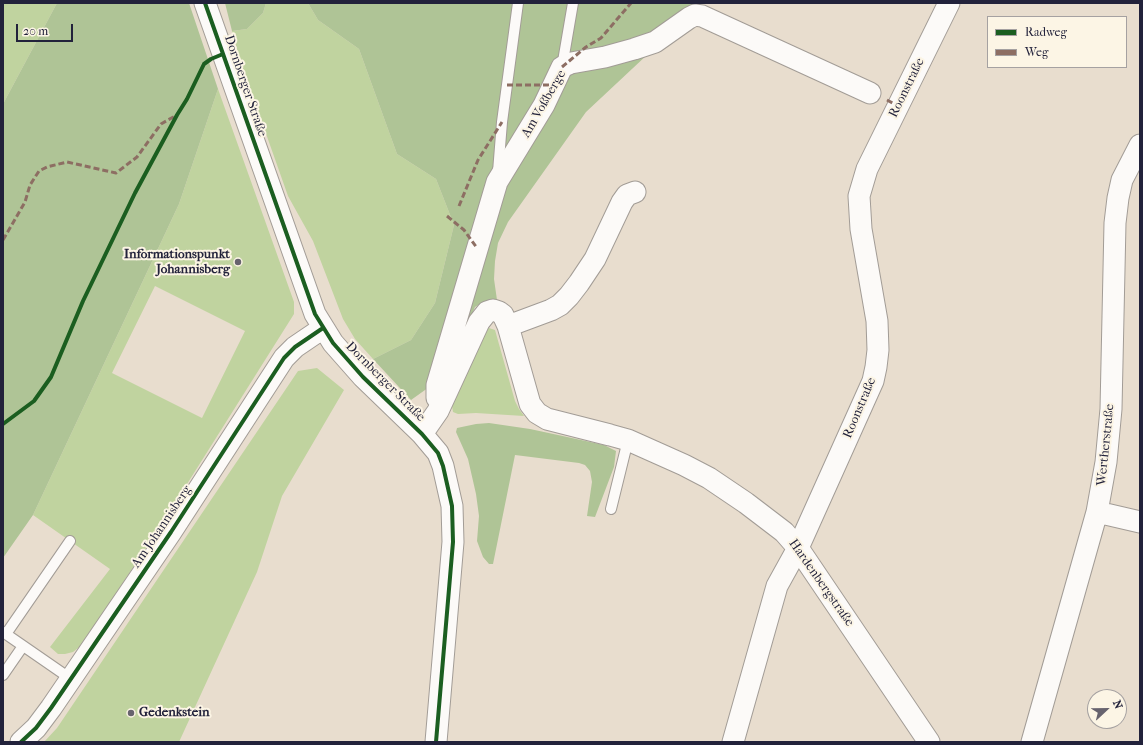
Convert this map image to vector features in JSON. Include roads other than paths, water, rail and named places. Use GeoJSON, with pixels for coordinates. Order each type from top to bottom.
{"type":"FeatureCollection","features":[{"type":"Feature","properties":{"kind":"street","name":"Dornberger Straße"},"geometry":{"type":"LineString","coordinates":[[205,3],[315,314],[333,343],[363,377],[422,434],[438,453],[444,466],[452,506],[453,542],[436,742]]}},
{"type":"Feature","properties":{"kind":"street","name":"Roonstraße"},"geometry":{"type":"LineString","coordinates":[[733,742],[777,586],[798,548],[872,381],[876,367],[878,350],[877,321],[861,229],[859,196],[867,169],[949,3]]}},
{"type":"Feature","properties":{"kind":"street","name":"Am Voßberge"},"geometry":{"type":"LineString","coordinates":[[438,411],[436,396],[437,385],[497,182],[544,105],[562,67],[571,63],[604,57],[655,42],[695,15],[702,16],[870,93]]}},
{"type":"Feature","properties":{"kind":"street","name":"Wertherstraße"},"geometry":{"type":"LineString","coordinates":[[1032,742],[1098,512],[1106,462],[1111,408],[1115,223],[1122,180],[1140,145]]}},
{"type":"Feature","properties":{"kind":"street"},"geometry":{"type":"LineString","coordinates":[[508,326],[551,310],[560,305],[569,296],[595,259],[622,202],[627,195],[635,192]]}},
{"type":"Feature","properties":{"kind":"street","name":"Hardenbergstraße"},"geometry":{"type":"LineString","coordinates":[[422,434],[438,411],[478,322],[487,312],[493,310],[499,312],[503,316],[508,326],[526,393],[530,404],[537,413],[547,419],[610,434],[628,440],[684,465],[709,478],[765,516],[784,532],[798,548],[930,742]]}},
{"type":"Feature","properties":{"kind":"street","name":"Am Johannisberg"},"geometry":{"type":"LineString","coordinates":[[21,742],[36,728],[171,532],[284,358],[295,347],[323,328]]}},
{"type":"Feature","properties":{"kind":"street"},"geometry":{"type":"LineString","coordinates":[[1098,512],[1140,522]]}},
{"type":"Feature","properties":{"kind":"lane"},"geometry":{"type":"LineString","coordinates":[[497,182],[502,122],[518,3]]}},
{"type":"Feature","properties":{"kind":"lane"},"geometry":{"type":"LineString","coordinates":[[562,67],[573,3]]}},
{"type":"Feature","properties":{"kind":"lane"},"geometry":{"type":"LineString","coordinates":[[611,509],[628,440]]}},
{"type":"Feature","properties":{"kind":"lane"},"geometry":{"type":"LineString","coordinates":[[70,541],[5,633],[70,679]]}},
{"type":"Feature","properties":{"kind":"lane"},"geometry":{"type":"LineString","coordinates":[[3,675],[23,646]]}},
{"type":"Feature","properties":{"kind":"place","name":"Informationspunkt Johannisberg"},"geometry":{"type":"Point","coordinates":[238,262]}},
{"type":"Feature","properties":{"kind":"place","name":"Gedenkstein"},"geometry":{"type":"Point","coordinates":[131,713]}}]}
